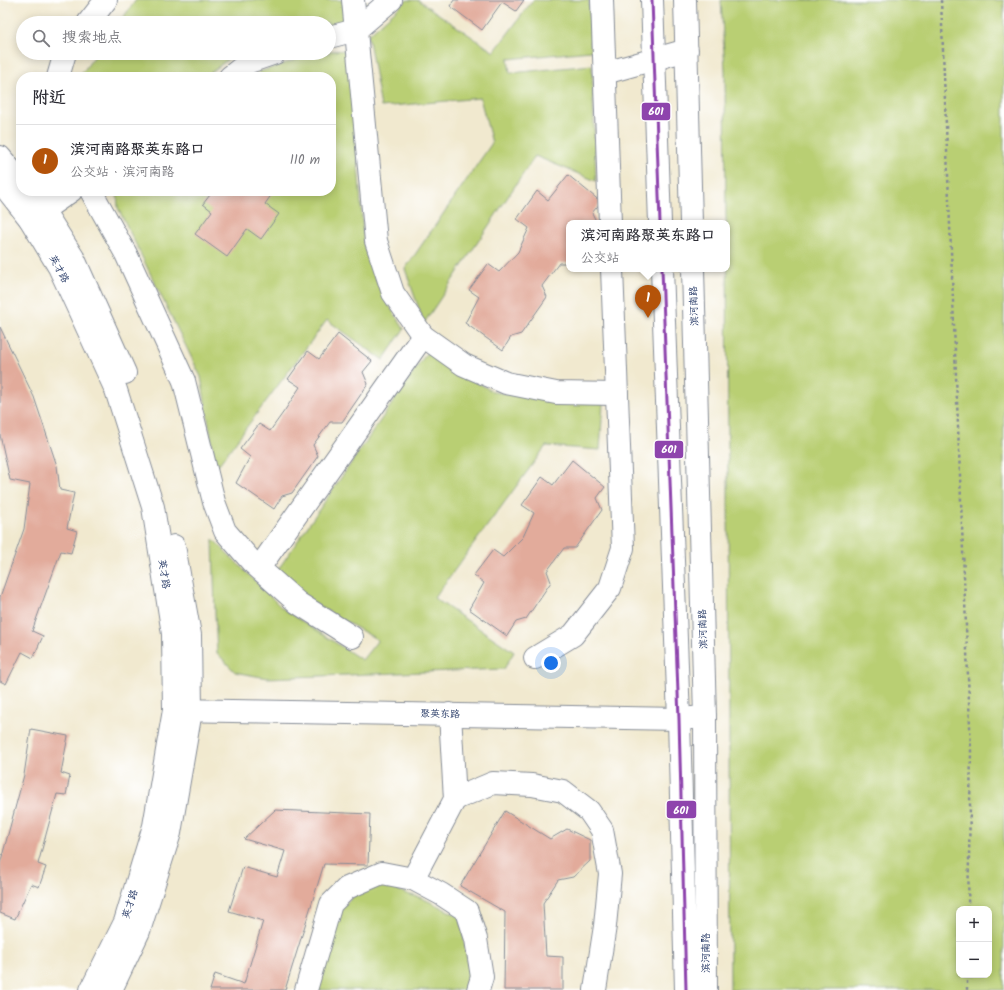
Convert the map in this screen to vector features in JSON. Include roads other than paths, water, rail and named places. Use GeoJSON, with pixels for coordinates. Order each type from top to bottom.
{"type":"FeatureCollection","features":[{"type":"Feature","properties":{"kind":"street"},"geometry":{"type":"LineString","coordinates":[[93,16],[106,0]]}},
{"type":"Feature","properties":{"kind":"street"},"geometry":{"type":"LineString","coordinates":[[353,0],[376,241],[393,293],[423,336],[464,365],[506,383],[556,392],[617,394]]}},
{"type":"Feature","properties":{"kind":"street"},"geometry":{"type":"LineString","coordinates":[[336,35],[356,30],[391,0]]}},
{"type":"Feature","properties":{"kind":"street"},"geometry":{"type":"LineString","coordinates":[[602,0],[610,220]]}},
{"type":"Feature","properties":{"kind":"street"},"geometry":{"type":"LineString","coordinates":[[652,0],[660,220]]}},
{"type":"Feature","properties":{"kind":"street"},"geometry":{"type":"LineString","coordinates":[[685,0],[692,220]]}},
{"type":"Feature","properties":{"kind":"street"},"geometry":{"type":"LineString","coordinates":[[605,72],[687,50]]}},
{"type":"Feature","properties":{"kind":"street"},"geometry":{"type":"LineString","coordinates":[[59,72],[63,60]]}},
{"type":"Feature","properties":{"kind":"street"},"geometry":{"type":"LineString","coordinates":[[236,72],[249,62],[255,60]]}},
{"type":"Feature","properties":{"kind":"street"},"geometry":{"type":"LineString","coordinates":[[0,157],[16,176]]}},
{"type":"Feature","properties":{"kind":"street","name":"英才路"},"geometry":{"type":"LineString","coordinates":[[0,181],[16,195]]}},
{"type":"Feature","properties":{"kind":"street","name":"英才路"},"geometry":{"type":"LineString","coordinates":[[17,196],[37,214],[74,259],[130,385],[167,504],[190,635],[170,833],[139,931],[111,990]]}},
{"type":"Feature","properties":{"kind":"street","name":"英才路"},"geometry":{"type":"LineString","coordinates":[[30,196],[37,214]]}},
{"type":"Feature","properties":{"kind":"street"},"geometry":{"type":"LineString","coordinates":[[37,214],[64,196]]}},
{"type":"Feature","properties":{"kind":"street"},"geometry":{"type":"LineString","coordinates":[[94,196],[126,254],[184,381],[214,502],[225,531],[259,568],[298,603],[352,637]]}},
{"type":"Feature","properties":{"kind":"street"},"geometry":{"type":"LineString","coordinates":[[535,658],[573,635],[610,588],[623,548],[612,272]]}},
{"type":"Feature","properties":{"kind":"street","name":"滨河南路"},"geometry":{"type":"LineString","coordinates":[[662,272],[680,719],[686,990]]}},
{"type":"Feature","properties":{"kind":"street","name":"滨河南路"},"geometry":{"type":"LineString","coordinates":[[693,272],[705,717],[706,990]]}},
{"type":"Feature","properties":{"kind":"street"},"geometry":{"type":"LineString","coordinates":[[259,568],[423,336]]}},
{"type":"Feature","properties":{"kind":"street","name":"英才路"},"geometry":{"type":"LineString","coordinates":[[91,990],[125,922],[154,826],[183,711]]}},
{"type":"Feature","properties":{"kind":"street","name":"聚英东路"},"geometry":{"type":"LineString","coordinates":[[183,711],[450,714],[680,719],[705,717]]}},
{"type":"Feature","properties":{"kind":"street"},"geometry":{"type":"LineString","coordinates":[[413,879],[455,799],[450,714]]}},
{"type":"Feature","properties":{"kind":"street"},"geometry":{"type":"LineString","coordinates":[[455,799],[493,783],[532,785],[563,791],[589,811],[602,830],[610,874],[605,926],[594,990]]}},
{"type":"Feature","properties":{"kind":"street"},"geometry":{"type":"LineString","coordinates":[[306,990],[331,904],[347,888],[382,873],[413,879],[441,894],[467,912],[476,939],[482,977],[478,990]]}},
{"type":"Feature","properties":{"kind":"place","name":"滨河南路聚英东路口"},"geometry":{"type":"Point","coordinates":[648,318]}}]}
